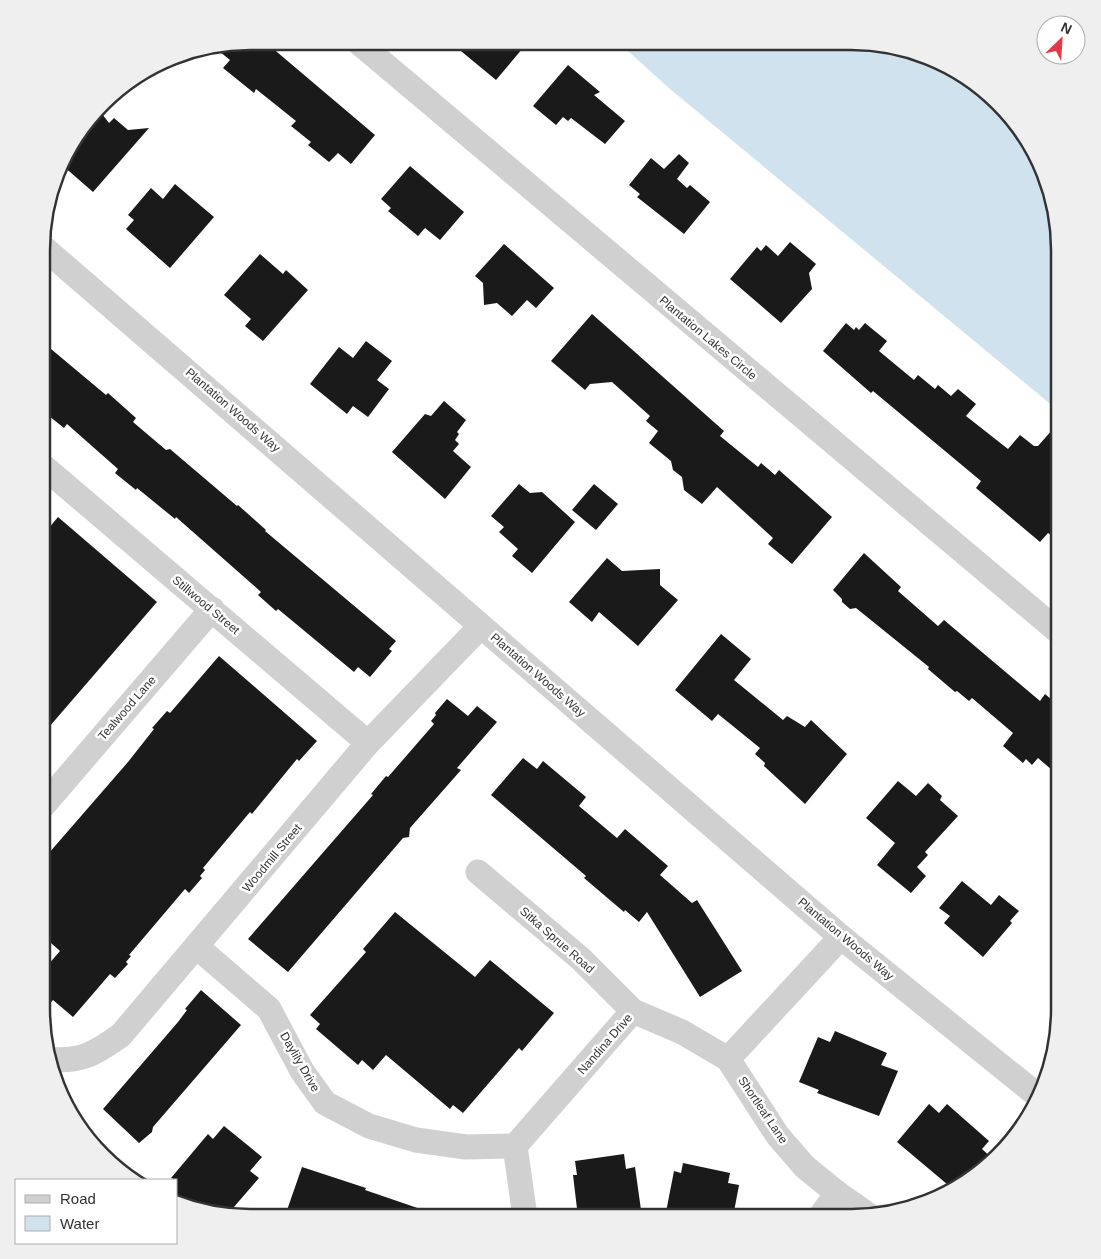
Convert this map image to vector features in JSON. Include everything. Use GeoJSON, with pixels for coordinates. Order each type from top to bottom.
{"type":"FeatureCollection","features":[{"type":"Feature","properties":{"kind":"street","name":"Plantation Lakes Circle"},"geometry":{"type":"LineString","coordinates":[[368,50],[1051,625]]}},
{"type":"Feature","properties":{"kind":"street","name":"Plantation Woods Way"},"geometry":{"type":"LineString","coordinates":[[50,253],[841,937],[1033,1092]]}},
{"type":"Feature","properties":{"kind":"street","name":"Stillwood Street"},"geometry":{"type":"LineString","coordinates":[[50,478],[212,609],[368,743]]}},
{"type":"Feature","properties":{"kind":"street","name":"Tealwood Lane"},"geometry":{"type":"LineString","coordinates":[[50,797],[212,609]]}},
{"type":"Feature","properties":{"kind":"street","name":"Woodmill Street"},"geometry":{"type":"LineString","coordinates":[[57,1060],[63,1061],[95,1054],[121,1035],[368,743],[481,626]]}},
{"type":"Feature","properties":{"kind":"street","name":"Sitka Sprue Road"},"geometry":{"type":"LineString","coordinates":[[478,872],[580,959],[633,1011]]}},
{"type":"Feature","properties":{"kind":"street"},"geometry":{"type":"LineString","coordinates":[[728,1059],[841,937]]}},
{"type":"Feature","properties":{"kind":"street","name":"Daylily Drive"},"geometry":{"type":"LineString","coordinates":[[197,946],[269,1009],[302,1071],[325,1103],[369,1126],[416,1140],[466,1147],[515,1146]]}},
{"type":"Feature","properties":{"kind":"street","name":"Nandina Drive"},"geometry":{"type":"LineString","coordinates":[[515,1146],[633,1011],[682,1032],[728,1059]]}},
{"type":"Feature","properties":{"kind":"street","name":"Shortleaf Lane"},"geometry":{"type":"LineString","coordinates":[[728,1059],[778,1136],[805,1167],[860,1209]]}},
{"type":"Feature","properties":{"kind":"street"},"geometry":{"type":"LineString","coordinates":[[515,1146],[524,1209]]}},
{"type":"Feature","properties":{"kind":"street"},"geometry":{"type":"LineString","coordinates":[[826,1209],[837,1193]]}},
{"type":"Feature","properties":{"kind":"water"},"geometry":{"type":"Polygon","coordinates":[[[627,50],[864,50],[903,57],[927,65],[973,91],[1010,128],[1036,174],[1044,198],[1051,237],[1051,405],[670,89],[627,50]]]}},
{"type":"Feature","properties":{"kind":"building"},"geometry":{"type":"Polygon","coordinates":[[[237,50],[275,50],[375,135],[351,164],[338,153],[329,162],[308,145],[311,142],[291,126],[296,121],[256,89],[254,93],[223,68],[230,60],[221,52],[237,50]]]}},
{"type":"Feature","properties":{"kind":"building"},"geometry":{"type":"Polygon","coordinates":[[[460,50],[521,50],[496,80],[460,50]]]}},
{"type":"Feature","properties":{"kind":"building"},"geometry":{"type":"Polygon","coordinates":[[[568,65],[600,92],[594,95],[625,121],[605,144],[571,118],[568,121],[563,117],[556,125],[533,106],[568,65]]]}},
{"type":"Feature","properties":{"kind":"building"},"geometry":{"type":"Polygon","coordinates":[[[103,115],[109,123],[114,118],[128,130],[149,128],[93,192],[67,170],[91,128],[103,115]]]}},
{"type":"Feature","properties":{"kind":"building"},"geometry":{"type":"Polygon","coordinates":[[[679,154],[689,163],[677,179],[687,188],[690,185],[710,202],[684,234],[637,197],[640,194],[629,185],[651,158],[664,169],[679,154]]]}},
{"type":"Feature","properties":{"kind":"building"},"geometry":{"type":"Polygon","coordinates":[[[410,166],[464,212],[440,240],[425,228],[418,236],[388,211],[391,208],[381,199],[410,166]]]}},
{"type":"Feature","properties":{"kind":"building"},"geometry":{"type":"Polygon","coordinates":[[[175,184],[214,217],[170,268],[126,229],[134,220],[128,215],[151,188],[163,199],[175,184]]]}},
{"type":"Feature","properties":{"kind":"building"},"geometry":{"type":"Polygon","coordinates":[[[790,242],[816,264],[809,273],[812,289],[781,323],[730,279],[757,247],[761,251],[766,245],[778,256],[790,242]]]}},
{"type":"Feature","properties":{"kind":"building"},"geometry":{"type":"Polygon","coordinates":[[[504,244],[554,288],[536,308],[527,300],[512,316],[497,303],[484,305],[483,283],[475,276],[504,244]]]}},
{"type":"Feature","properties":{"kind":"building"},"geometry":{"type":"Polygon","coordinates":[[[260,254],[283,274],[286,270],[308,290],[263,341],[245,326],[251,319],[224,295],[260,254]]]}},
{"type":"Feature","properties":{"kind":"building"},"geometry":{"type":"Polygon","coordinates":[[[592,314],[724,431],[720,436],[758,467],[761,463],[775,475],[779,470],[832,517],[792,564],[768,544],[773,538],[717,487],[702,504],[684,490],[682,477],[673,470],[671,461],[649,443],[658,431],[646,421],[650,416],[612,382],[590,384],[585,390],[551,361],[592,314]]]}},
{"type":"Feature","properties":{"kind":"building"},"geometry":{"type":"Polygon","coordinates":[[[846,323],[854,330],[856,327],[859,330],[865,323],[887,341],[879,351],[914,380],[918,375],[935,389],[938,385],[951,396],[958,389],[976,404],[966,416],[1008,449],[1020,435],[1034,446],[1038,446],[1051,431],[1051,535],[1048,533],[1040,542],[976,488],[981,481],[873,391],[871,393],[823,351],[846,323]]]}},
{"type":"Feature","properties":{"kind":"building"},"geometry":{"type":"Polygon","coordinates":[[[366,341],[392,361],[377,380],[389,389],[368,417],[353,406],[347,414],[310,384],[339,347],[353,358],[366,341]]]}},
{"type":"Feature","properties":{"kind":"building"},"geometry":{"type":"Polygon","coordinates":[[[50,348],[106,395],[108,393],[136,418],[133,422],[166,450],[170,449],[238,505],[265,531],[396,641],[389,649],[392,651],[370,677],[358,667],[354,672],[278,609],[276,611],[258,595],[261,592],[176,517],[175,519],[115,473],[118,469],[67,424],[64,428],[50,417],[50,348]]]}},
{"type":"Feature","properties":{"kind":"building"},"geometry":{"type":"Polygon","coordinates":[[[444,401],[466,420],[457,432],[459,434],[455,440],[459,444],[453,451],[471,467],[445,499],[392,452],[425,414],[431,416],[444,401]]]}},
{"type":"Feature","properties":{"kind":"building"},"geometry":{"type":"Polygon","coordinates":[[[519,484],[530,493],[542,492],[575,522],[532,573],[512,556],[518,549],[499,532],[504,527],[491,516],[519,484]]]}},
{"type":"Feature","properties":{"kind":"building"},"geometry":{"type":"Polygon","coordinates":[[[594,484],[618,504],[596,530],[572,510],[594,484]]]}},
{"type":"Feature","properties":{"kind":"building"},"geometry":{"type":"Polygon","coordinates":[[[58,517],[157,602],[50,726],[50,527],[58,517]]]}},
{"type":"Feature","properties":{"kind":"building"},"geometry":{"type":"Polygon","coordinates":[[[864,553],[901,587],[898,591],[938,626],[944,620],[1040,701],[1045,694],[1051,699],[1051,769],[1038,758],[1032,765],[1026,759],[1023,763],[1003,746],[1013,733],[972,698],[969,701],[957,691],[955,692],[928,669],[929,667],[856,608],[850,609],[833,590],[864,553]]]}},
{"type":"Feature","properties":{"kind":"building"},"geometry":{"type":"Polygon","coordinates":[[[607,558],[622,571],[660,569],[660,585],[678,600],[638,646],[599,612],[592,622],[569,602],[607,558]]]}},
{"type":"Feature","properties":{"kind":"building"},"geometry":{"type":"Polygon","coordinates":[[[721,634],[751,659],[734,680],[783,720],[787,716],[805,727],[811,720],[847,754],[805,804],[764,766],[765,763],[755,754],[760,748],[718,714],[712,721],[675,690],[721,634]]]}},
{"type":"Feature","properties":{"kind":"building"},"geometry":{"type":"Polygon","coordinates":[[[219,656],[317,741],[299,761],[297,759],[252,814],[250,812],[203,868],[205,870],[200,876],[202,878],[189,893],[185,889],[129,955],[131,956],[126,962],[128,964],[115,978],[110,974],[73,1017],[53,1000],[50,1004],[50,963],[60,951],[50,942],[50,852],[128,762],[154,729],[152,728],[167,711],[170,713],[219,656]]]}},
{"type":"Feature","properties":{"kind":"building"},"geometry":{"type":"Polygon","coordinates":[[[447,699],[468,716],[477,706],[497,722],[457,768],[461,770],[410,828],[409,837],[403,838],[288,972],[248,939],[373,795],[371,794],[386,776],[388,777],[434,724],[431,721],[436,715],[435,713],[447,699]]]}},
{"type":"Feature","properties":{"kind":"building"},"geometry":{"type":"Polygon","coordinates":[[[523,758],[537,769],[543,761],[586,797],[579,806],[617,838],[625,829],[668,866],[660,875],[692,903],[697,900],[742,971],[700,997],[647,912],[639,922],[625,910],[624,912],[584,878],[586,876],[491,795],[523,758]]]}},
{"type":"Feature","properties":{"kind":"building"},"geometry":{"type":"Polygon","coordinates":[[[898,781],[916,796],[928,783],[942,796],[940,800],[958,816],[925,852],[928,855],[917,867],[926,876],[911,893],[877,865],[895,843],[866,818],[898,781]]]}},
{"type":"Feature","properties":{"kind":"building"},"geometry":{"type":"Polygon","coordinates":[[[962,881],[991,905],[999,895],[1019,911],[1010,921],[1012,923],[983,957],[944,923],[950,916],[939,908],[962,881]]]}},
{"type":"Feature","properties":{"kind":"building"},"geometry":{"type":"Polygon","coordinates":[[[395,912],[475,977],[490,960],[554,1013],[522,1051],[519,1048],[463,1113],[453,1105],[450,1109],[386,1055],[373,1070],[362,1060],[358,1065],[316,1029],[320,1024],[310,1015],[366,952],[363,949],[395,912]]]}},
{"type":"Feature","properties":{"kind":"building"},"geometry":{"type":"Polygon","coordinates":[[[201,990],[241,1025],[153,1127],[152,1132],[139,1143],[103,1109],[178,1022],[187,1010],[185,1009],[201,990]]]}},
{"type":"Feature","properties":{"kind":"building"},"geometry":{"type":"Polygon","coordinates":[[[835,1031],[887,1053],[881,1065],[898,1071],[879,1116],[817,1093],[819,1090],[799,1082],[818,1037],[830,1042],[835,1031]]]}},
{"type":"Feature","properties":{"kind":"building"},"geometry":{"type":"Polygon","coordinates":[[[929,1104],[939,1113],[947,1104],[989,1141],[982,1149],[988,1154],[973,1168],[947,1184],[897,1142],[929,1104]]]}},
{"type":"Feature","properties":{"kind":"building"},"geometry":{"type":"Polygon","coordinates":[[[224,1126],[262,1157],[250,1171],[259,1178],[233,1208],[198,1202],[178,1195],[178,1179],[171,1178],[208,1134],[213,1139],[224,1126]]]}},
{"type":"Feature","properties":{"kind":"building"},"geometry":{"type":"Polygon","coordinates":[[[624,1154],[626,1169],[635,1167],[641,1209],[577,1209],[573,1175],[577,1175],[575,1161],[624,1154]]]}},
{"type":"Feature","properties":{"kind":"building"},"geometry":{"type":"Polygon","coordinates":[[[683,1163],[730,1173],[728,1183],[739,1185],[734,1209],[667,1209],[674,1171],[681,1173],[683,1163]]]}},
{"type":"Feature","properties":{"kind":"building"},"geometry":{"type":"Polygon","coordinates":[[[302,1167],[366,1188],[365,1190],[420,1209],[287,1209],[302,1167]]]}}]}
